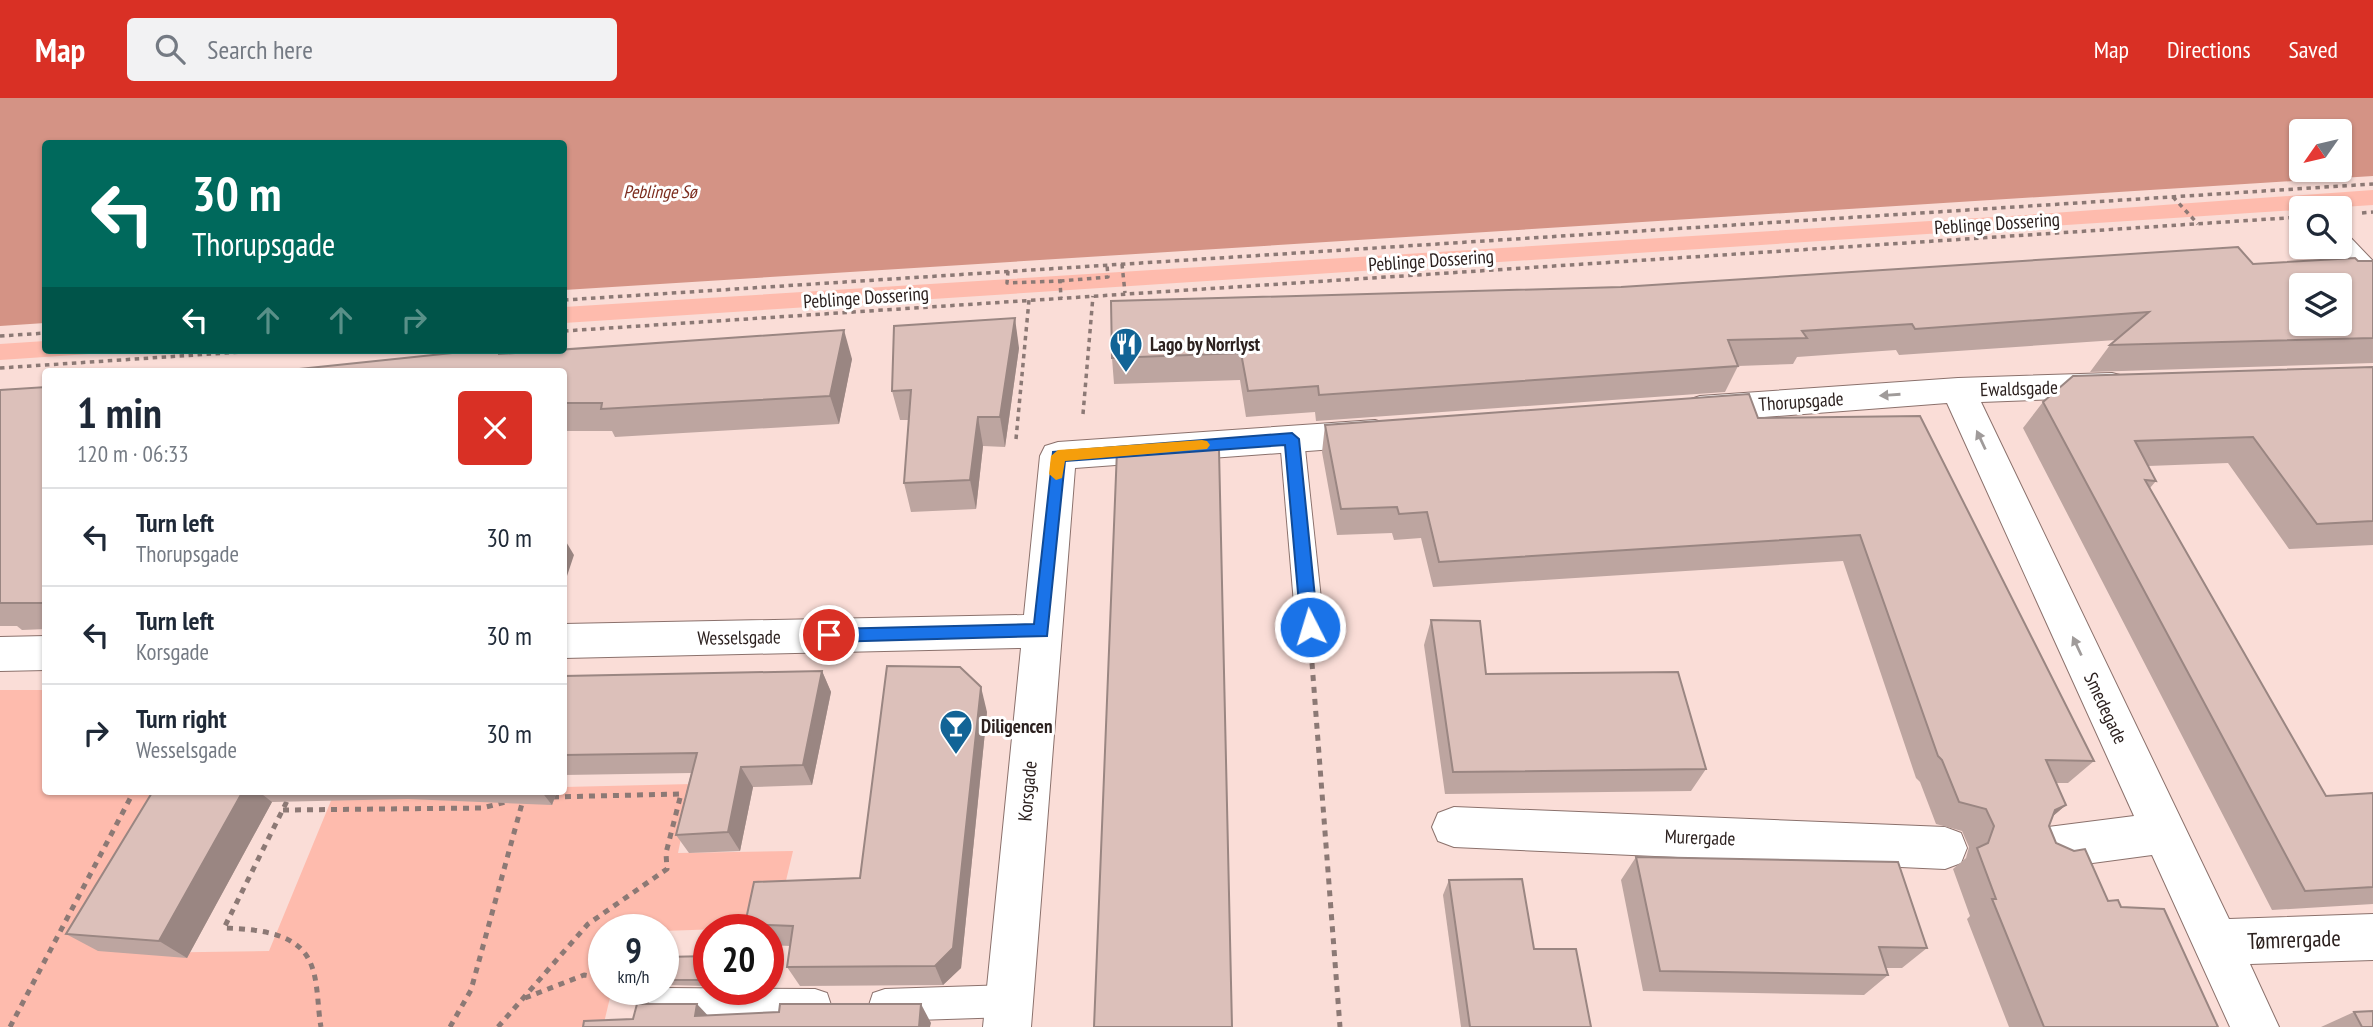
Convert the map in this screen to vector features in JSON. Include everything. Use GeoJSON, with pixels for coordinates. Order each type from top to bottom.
{"type":"FeatureCollection","features":[{"type":"Feature","properties":{"kind":"street","name":"Ewaldsgade"},"geometry":{"type":"LineString","coordinates":[[1958,390],[2138,385]]}},
{"type":"Feature","properties":{"kind":"street","name":"Thorupsgade"},"geometry":{"type":"LineString","coordinates":[[1668,411],[1958,390]]}},
{"type":"Feature","properties":{"kind":"street","name":"Smedegade"},"geometry":{"type":"LineString","coordinates":[[1958,390],[2255,1027]]}},
{"type":"Feature","properties":{"kind":"street"},"geometry":{"type":"LineString","coordinates":[[1058,456],[1405,430]]}},
{"type":"Feature","properties":{"kind":"street","name":"Korsgade"},"geometry":{"type":"LineString","coordinates":[[1008,1014],[1058,456]]}},
{"type":"Feature","properties":{"kind":"street","name":"Wesselsgade"},"geometry":{"type":"LineString","coordinates":[[567,641],[1041,631]]}},
{"type":"Feature","properties":{"kind":"street"},"geometry":{"type":"LineString","coordinates":[[0,654],[42,653]]}},
{"type":"Feature","properties":{"kind":"street","name":"Murergade"},"geometry":{"type":"LineString","coordinates":[[1454,827],[1945,848]]}},
{"type":"Feature","properties":{"kind":"street"},"geometry":{"type":"LineString","coordinates":[[2048,848],[2165,833]]}},
{"type":"Feature","properties":{"kind":"street","name":"Tømrergade"},"geometry":{"type":"LineString","coordinates":[[2215,942],[2373,937]]}},
{"type":"Feature","properties":{"kind":"lane"},"geometry":{"type":"LineString","coordinates":[[2352,252],[2373,274]]}},
{"type":"Feature","properties":{"kind":"lane"},"geometry":{"type":"LineString","coordinates":[[1292,439],[1310,627]]}},
{"type":"Feature","properties":{"kind":"lane","name":"Korsgade"},"geometry":{"type":"LineString","coordinates":[[679,1004],[918,1005],[1008,1014]]}},
{"type":"Feature","properties":{"kind":"path"},"geometry":{"type":"LineString","coordinates":[[567,300],[2373,184]]}},
{"type":"Feature","properties":{"kind":"path"},"geometry":{"type":"LineString","coordinates":[[2173,197],[2198,224]]}},
{"type":"Feature","properties":{"kind":"path","name":"Peblinge Dossering"},"geometry":{"type":"LineString","coordinates":[[567,331],[2289,218]]}},
{"type":"Feature","properties":{"kind":"path"},"geometry":{"type":"LineString","coordinates":[[1122,264],[1125,293]]}},
{"type":"Feature","properties":{"kind":"path"},"geometry":{"type":"LineString","coordinates":[[1008,271],[1007,283],[1060,281],[1108,277],[1107,265]]}},
{"type":"Feature","properties":{"kind":"path"},"geometry":{"type":"LineString","coordinates":[[1060,281],[1061,298]]}},
{"type":"Feature","properties":{"kind":"path"},"geometry":{"type":"LineString","coordinates":[[1029,300],[1014,458],[1058,456],[1082,428],[1093,296]]}},
{"type":"Feature","properties":{"kind":"path"},"geometry":{"type":"LineString","coordinates":[[0,336],[42,333]]}},
{"type":"Feature","properties":{"kind":"path"},"geometry":{"type":"LineString","coordinates":[[0,368],[211,354]]}},
{"type":"Feature","properties":{"kind":"path"},"geometry":{"type":"LineString","coordinates":[[1310,627],[1340,1027]]}},
{"type":"Feature","properties":{"kind":"path"},"geometry":{"type":"LineString","coordinates":[[498,1027],[588,924],[667,869],[666,853],[681,794],[537,797]]}},
{"type":"Feature","properties":{"kind":"path"},"geometry":{"type":"LineString","coordinates":[[10,1027],[132,795]]}},
{"type":"Feature","properties":{"kind":"path"},"geometry":{"type":"LineString","coordinates":[[290,795],[224,928],[253,929],[287,940],[308,957],[321,1027]]}},
{"type":"Feature","properties":{"kind":"path"},"geometry":{"type":"LineString","coordinates":[[283,810],[482,808],[524,797],[471,990],[450,1027]]}},
{"type":"Feature","properties":{"kind":"path"},"geometry":{"type":"LineString","coordinates":[[522,999],[588,976]]}},
{"type":"Feature","properties":{"kind":"shaded area"},"geometry":{"type":"Polygon","coordinates":[[[2373,190],[2373,205],[2352,206],[2352,196],[2290,196],[2373,190]]]}},
{"type":"Feature","properties":{"kind":"shaded area"},"geometry":{"type":"Polygon","coordinates":[[[2289,196],[2289,210],[567,323],[567,307],[2289,196]]]}},
{"type":"Feature","properties":{"kind":"shaded area"},"geometry":{"type":"Polygon","coordinates":[[[42,341],[42,354],[89,354],[0,360],[0,344],[42,341]]]}},
{"type":"Feature","properties":{"kind":"shaded area"},"geometry":{"type":"Polygon","coordinates":[[[0,690],[42,690],[42,795],[208,795],[134,953],[269,951],[333,795],[567,795],[567,787],[692,784],[678,853],[793,851],[778,914],[693,914],[693,930],[679,930],[679,914],[588,914],[588,1005],[608,1005],[603,1027],[0,1027],[0,690]]]}},
{"type":"Feature","properties":{"kind":"water","name":"Peblinge Sø"},"geometry":{"type":"Polygon","coordinates":[[[0,98],[2373,98],[2373,176],[2352,177],[2352,119],[2289,119],[2289,181],[567,290],[567,140],[42,140],[42,323],[0,326],[0,98]]]}},
{"type":"Feature","properties":{"kind":"building"},"geometry":{"type":"Polygon","coordinates":[[[2238,247],[2253,264],[2355,258],[2358,261],[2373,261],[2373,338],[2110,345],[2149,312],[1915,329],[1912,324],[1802,331],[1807,338],[1728,340],[1738,366],[1319,395],[1318,386],[1248,391],[1241,353],[1112,358],[1111,301],[1621,287],[2238,247]]]}},
{"type":"Feature","properties":{"kind":"building"},"geometry":{"type":"Polygon","coordinates":[[[1015,318],[1000,417],[978,417],[970,480],[904,483],[911,390],[892,391],[894,326],[1015,318]]]}},
{"type":"Feature","properties":{"kind":"building"},"geometry":{"type":"Polygon","coordinates":[[[844,330],[830,396],[601,409],[602,403],[567,403],[567,368],[309,368],[443,354],[567,354],[567,349],[844,330]]]}},
{"type":"Feature","properties":{"kind":"building"},"geometry":{"type":"Polygon","coordinates":[[[2373,367],[2373,521],[2317,524],[2253,437],[2135,441],[2156,481],[2145,480],[2326,796],[2373,793],[2373,887],[2305,891],[2043,402],[2073,376],[2373,367]]]}},
{"type":"Feature","properties":{"kind":"building"},"geometry":{"type":"Polygon","coordinates":[[[42,387],[42,603],[0,603],[0,390],[42,387]]]}},
{"type":"Feature","properties":{"kind":"building"},"geometry":{"type":"Polygon","coordinates":[[[1749,394],[1758,418],[1920,416],[2094,761],[2046,760],[2066,805],[2055,810],[2049,826],[2056,843],[2074,851],[2085,849],[2108,901],[2118,900],[2121,907],[2164,909],[2218,1027],[2044,1027],[1992,899],[1996,899],[1977,848],[1988,843],[1994,826],[1986,809],[1959,802],[1938,756],[1860,535],[1439,562],[1427,512],[1399,514],[1397,507],[1341,509],[1325,425],[1749,394]]]}},
{"type":"Feature","properties":{"kind":"building"},"geometry":{"type":"Polygon","coordinates":[[[1117,450],[1219,450],[1232,1027],[1094,1027],[1117,450]]]}},
{"type":"Feature","properties":{"kind":"building"},"geometry":{"type":"Polygon","coordinates":[[[1431,620],[1480,621],[1486,674],[1678,672],[1706,769],[1453,772],[1431,620]]]}},
{"type":"Feature","properties":{"kind":"building"},"geometry":{"type":"Polygon","coordinates":[[[887,666],[960,667],[981,687],[953,948],[935,966],[787,967],[793,926],[784,926],[784,914],[747,914],[754,882],[860,878],[887,666]]]}},
{"type":"Feature","properties":{"kind":"building"},"geometry":{"type":"Polygon","coordinates":[[[822,671],[803,765],[741,767],[728,832],[676,835],[697,753],[567,755],[567,676],[822,671]]]}},
{"type":"Feature","properties":{"kind":"building"},"geometry":{"type":"Polygon","coordinates":[[[151,795],[241,795],[159,941],[66,934],[151,795]]]}},
{"type":"Feature","properties":{"kind":"building"},"geometry":{"type":"Polygon","coordinates":[[[1636,857],[1898,862],[1927,948],[1879,947],[1888,975],[1660,971],[1636,857]]]}},
{"type":"Feature","properties":{"kind":"building"},"geometry":{"type":"Polygon","coordinates":[[[1522,879],[1534,949],[1576,949],[1591,1027],[1470,1027],[1449,880],[1522,879]]]}},
{"type":"Feature","properties":{"kind":"building"},"geometry":{"type":"Polygon","coordinates":[[[693,956],[693,980],[679,980],[679,957],[693,956]]]}},
{"type":"Feature","properties":{"kind":"building"},"geometry":{"type":"Polygon","coordinates":[[[693,1004],[697,1005],[695,1016],[779,1012],[780,1005],[784,1004],[921,1004],[919,1027],[583,1027],[584,1021],[633,1019],[637,1005],[693,1004]]]}},
{"type":"Feature","properties":{"kind":"building"},"geometry":{"type":"Polygon","coordinates":[[[2373,1011],[2373,1027],[2362,1027],[2354,1012],[2373,1011]]]}},
{"type":"Feature","properties":{"kind":"slow traffic"},"geometry":{"type":"LineString","coordinates":[[1056,474],[1058,456],[1202,445]]}},
{"type":"Feature","properties":{"kind":"place","name":"Lago by Norrlyst"},"geometry":{"type":"Point","coordinates":[1126,374]}},
{"type":"Feature","properties":{"kind":"place","name":"Diligencen"},"geometry":{"type":"Point","coordinates":[956,756]}},
{"type":"Feature","properties":{"kind":"route"},"geometry":{"type":"LineString","coordinates":[[829,635],[1041,631],[1058,456],[1292,439],[1310,627]]}}]}
